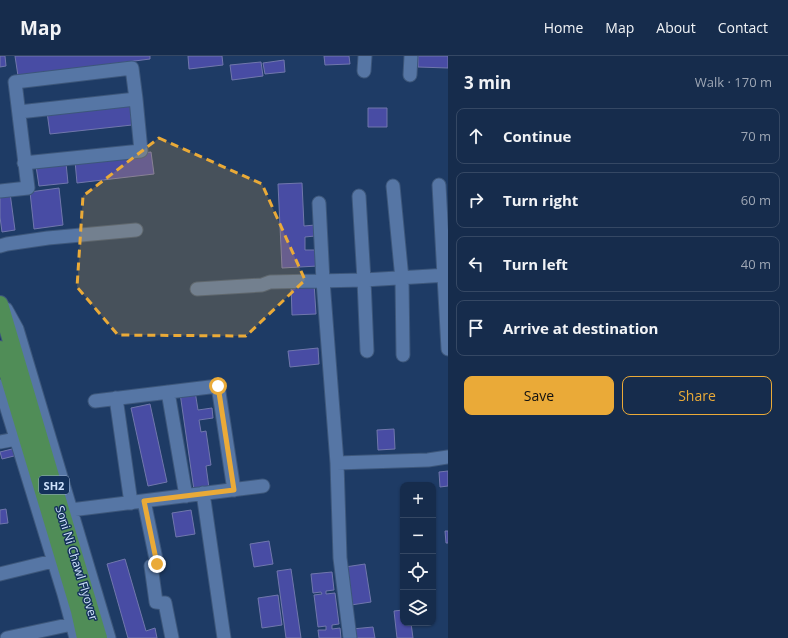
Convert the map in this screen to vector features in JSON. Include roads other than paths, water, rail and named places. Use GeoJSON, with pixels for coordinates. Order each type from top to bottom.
{"type":"FeatureCollection","features":[{"type":"Feature","properties":{"kind":"main road","name":"Soni Ni Chawl Flyover"},"geometry":{"type":"LineString","coordinates":[[0,304],[99,638]]}},
{"type":"Feature","properties":{"kind":"main road","name":"Soni Ni Chawl Flyover"},"geometry":{"type":"LineString","coordinates":[[0,349],[77,604],[85,638]]}},
{"type":"Feature","properties":{"kind":"street"},"geometry":{"type":"LineString","coordinates":[[364,71],[365,56]]}},
{"type":"Feature","properties":{"kind":"street"},"geometry":{"type":"LineString","coordinates":[[410,75],[411,56]]}},
{"type":"Feature","properties":{"kind":"street"},"geometry":{"type":"LineString","coordinates":[[0,191],[28,188],[24,163],[16,82],[132,68],[141,151],[24,163]]}},
{"type":"Feature","properties":{"kind":"street"},"geometry":{"type":"LineString","coordinates":[[19,112],[136,99]]}},
{"type":"Feature","properties":{"kind":"street"},"geometry":{"type":"LineString","coordinates":[[439,185],[446,275],[448,350]]}},
{"type":"Feature","properties":{"kind":"street"},"geometry":{"type":"LineString","coordinates":[[393,186],[402,279],[403,355]]}},
{"type":"Feature","properties":{"kind":"street"},"geometry":{"type":"LineString","coordinates":[[359,196],[367,351]]}},
{"type":"Feature","properties":{"kind":"street"},"geometry":{"type":"LineString","coordinates":[[319,203],[323,281],[337,463],[340,558],[350,638]]}},
{"type":"Feature","properties":{"kind":"street"},"geometry":{"type":"LineString","coordinates":[[0,246],[48,238],[136,230]]}},
{"type":"Feature","properties":{"kind":"street"},"geometry":{"type":"LineString","coordinates":[[197,289],[262,285],[270,282],[402,279],[446,275]]}},
{"type":"Feature","properties":{"kind":"street"},"geometry":{"type":"LineString","coordinates":[[0,299],[17,329],[109,638]]}},
{"type":"Feature","properties":{"kind":"street"},"geometry":{"type":"LineString","coordinates":[[0,386],[76,638]]}},
{"type":"Feature","properties":{"kind":"street"},"geometry":{"type":"LineString","coordinates":[[95,402],[116,398],[218,386],[234,490]]}},
{"type":"Feature","properties":{"kind":"street"},"geometry":{"type":"LineString","coordinates":[[168,392],[186,496]]}},
{"type":"Feature","properties":{"kind":"street"},"geometry":{"type":"LineString","coordinates":[[116,398],[138,502],[157,564],[151,566],[156,602],[165,603],[172,638]]}},
{"type":"Feature","properties":{"kind":"street"},"geometry":{"type":"LineString","coordinates":[[0,442],[16,438]]}},
{"type":"Feature","properties":{"kind":"street"},"geometry":{"type":"LineString","coordinates":[[337,463],[428,460],[448,457]]}},
{"type":"Feature","properties":{"kind":"street"},"geometry":{"type":"LineString","coordinates":[[71,510],[263,486]]}},
{"type":"Feature","properties":{"kind":"street"},"geometry":{"type":"LineString","coordinates":[[203,494],[224,638]]}},
{"type":"Feature","properties":{"kind":"street"},"geometry":{"type":"LineString","coordinates":[[0,574],[53,561]]}},
{"type":"Feature","properties":{"kind":"street"},"geometry":{"type":"LineString","coordinates":[[7,638],[72,624]]}}]}
